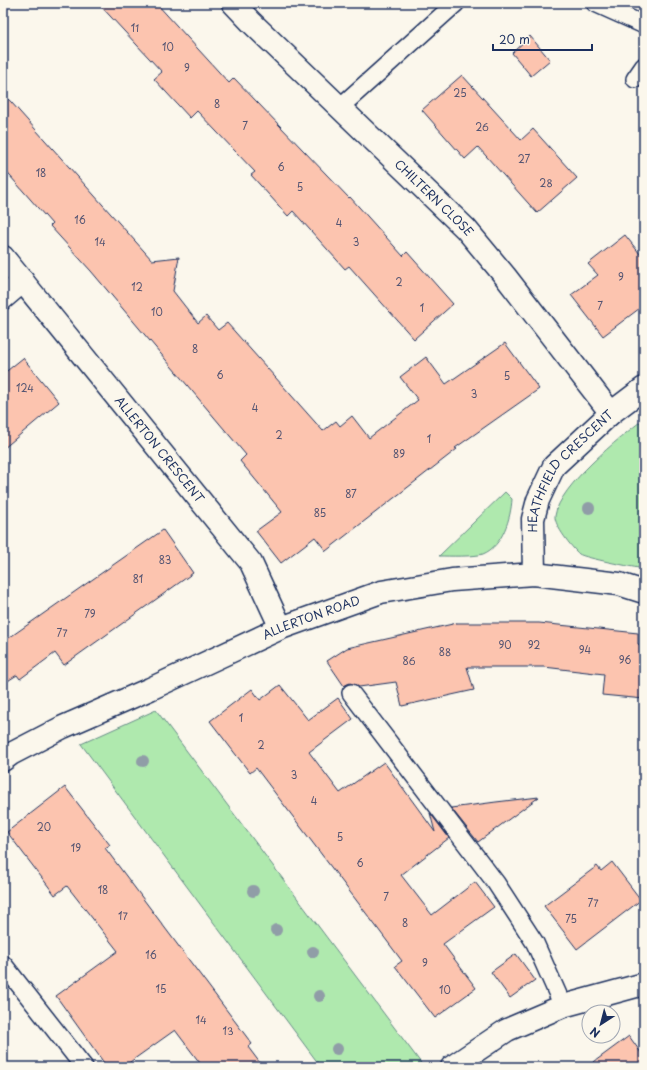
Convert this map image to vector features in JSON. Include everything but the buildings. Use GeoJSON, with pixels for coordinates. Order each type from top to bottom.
{"type":"FeatureCollection","features":[{"type":"Feature","properties":{"kind":"street","name":"CHILTERN CLOSE"},"geometry":{"type":"LineString","coordinates":[[233,3],[466,229],[505,276],[611,413]]}},
{"type":"Feature","properties":{"kind":"street","name":"ALLERTON CRESCENT"},"geometry":{"type":"LineString","coordinates":[[3,257],[250,563],[281,628]]}},
{"type":"Feature","properties":{"kind":"street"},"geometry":{"type":"LineString","coordinates":[[3,298],[23,281]]}},
{"type":"Feature","properties":{"kind":"street","name":"HEATHFIELD CRESCENT"},"geometry":{"type":"LineString","coordinates":[[534,574],[533,519],[538,500],[554,466],[611,413],[644,388]]}},
{"type":"Feature","properties":{"kind":"street","name":"ALLERTON ROAD"},"geometry":{"type":"LineString","coordinates":[[3,760],[63,727],[150,689],[281,628],[381,592],[452,580],[534,574],[619,584],[644,592]]}},
{"type":"Feature","properties":{"kind":"street"},"geometry":{"type":"LineString","coordinates":[[452,1067],[507,1030],[562,1006],[644,984]]}},
{"type":"Feature","properties":{"kind":"lane"},"geometry":{"type":"LineString","coordinates":[[340,108],[456,3]]}},
{"type":"Feature","properties":{"kind":"lane"},"geometry":{"type":"LineString","coordinates":[[595,3],[644,24]]}},
{"type":"Feature","properties":{"kind":"lane"},"geometry":{"type":"LineString","coordinates":[[351,693],[496,883],[535,943],[562,1006]]}},
{"type":"Feature","properties":{"kind":"lane"},"geometry":{"type":"LineString","coordinates":[[3,964],[84,1067]]}},
{"type":"Feature","properties":{"kind":"green space"},"geometry":{"type":"Polygon","coordinates":[[[644,419],[644,569],[599,560],[579,554],[560,530],[555,520],[555,516],[559,504],[567,491],[579,477],[606,450],[644,419]]]}},
{"type":"Feature","properties":{"kind":"green space"},"geometry":{"type":"Polygon","coordinates":[[[505,492],[512,499],[510,514],[505,530],[496,545],[490,550],[479,555],[439,556],[505,492]]]}},
{"type":"Feature","properties":{"kind":"green space"},"geometry":{"type":"Polygon","coordinates":[[[156,710],[421,1063],[415,1067],[321,1067],[81,744],[156,710]]]}}]}
